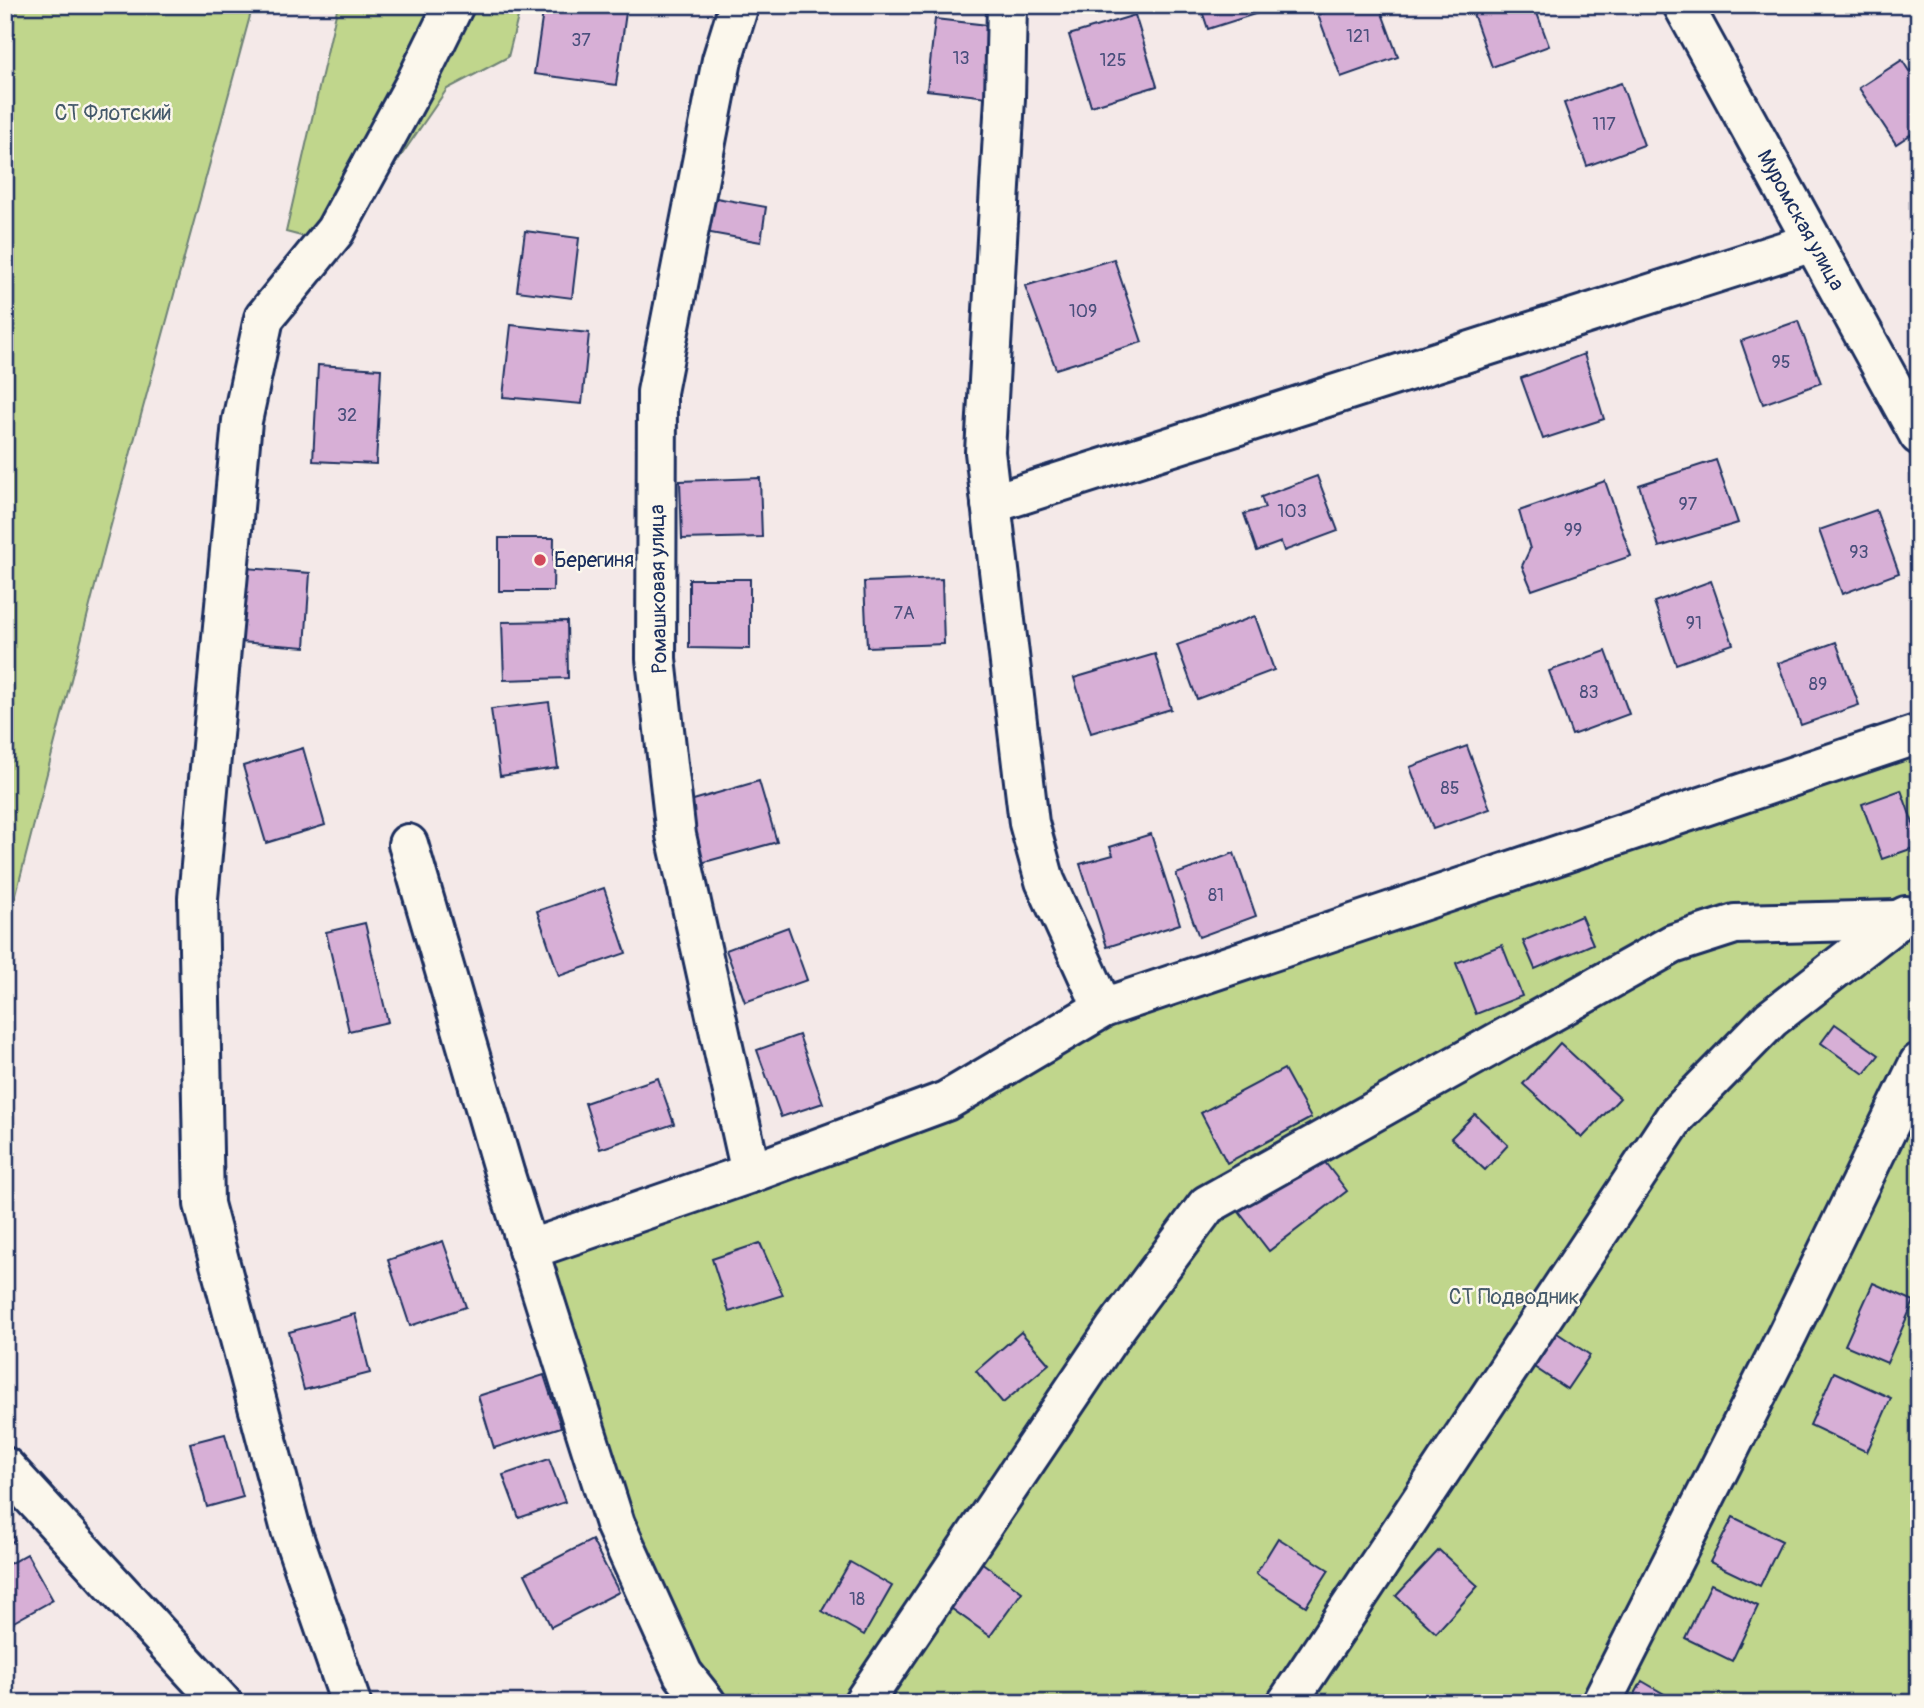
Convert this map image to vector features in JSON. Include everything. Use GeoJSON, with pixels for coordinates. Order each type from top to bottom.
{"type":"FeatureCollection","features":[{"type":"Feature","properties":{"kind":"street"},"geometry":{"type":"LineString","coordinates":[[351,1703],[290,1530],[204,1204],[198,898],[242,421],[264,318],[335,231],[416,82],[454,5]]}},
{"type":"Feature","properties":{"kind":"street","name":"Ромашковая улица"},"geometry":{"type":"LineString","coordinates":[[739,5],[722,60],[657,392],[656,659],[676,835],[751,1173]]}},
{"type":"Feature","properties":{"kind":"street"},"geometry":{"type":"LineString","coordinates":[[1007,5],[1005,98],[985,452],[1029,823],[1045,881],[1103,1008]]}},
{"type":"Feature","properties":{"kind":"street","name":"Муромская улица"},"geometry":{"type":"LineString","coordinates":[[1684,5],[1919,435]]}},
{"type":"Feature","properties":{"kind":"street"},"geometry":{"type":"LineString","coordinates":[[991,504],[1813,242]]}},
{"type":"Feature","properties":{"kind":"street"},"geometry":{"type":"LineString","coordinates":[[528,1250],[751,1173],[946,1101],[1103,1008],[1919,734]]}},
{"type":"Feature","properties":{"kind":"street"},"geometry":{"type":"LineString","coordinates":[[408,844],[528,1250],[615,1524],[684,1674],[706,1703]]}},
{"type":"Feature","properties":{"kind":"street"},"geometry":{"type":"LineString","coordinates":[[863,1703],[1115,1329],[1207,1205],[1673,944],[1735,924],[1909,915]]}},
{"type":"Feature","properties":{"kind":"street"},"geometry":{"type":"LineString","coordinates":[[1287,1703],[1675,1116],[1771,1019],[1909,915]]}},
{"type":"Feature","properties":{"kind":"street"},"geometry":{"type":"LineString","coordinates":[[1601,1703],[1782,1345],[1919,1063]]}},
{"type":"Feature","properties":{"kind":"street"},"geometry":{"type":"LineString","coordinates":[[5,1467],[222,1703]]}},
{"type":"Feature","properties":{"kind":"green space","name":"СТ Флотский"},"geometry":{"type":"Polygon","coordinates":[[[5,5],[253,5],[105,547],[5,937],[5,5]]]}},
{"type":"Feature","properties":{"kind":"green space"},"geometry":{"type":"Polygon","coordinates":[[[338,5],[521,5],[508,57],[447,89],[339,246],[286,232],[338,5]]]}},
{"type":"Feature","properties":{"kind":"green space","name":"СТ Подводник"},"geometry":{"type":"Polygon","coordinates":[[[1919,734],[1919,1703],[704,1703],[528,1250],[751,1173],[1103,1008],[1919,734]]]}},
{"type":"Feature","properties":{"kind":"building"},"geometry":{"type":"Polygon","coordinates":[[[544,5],[627,5],[616,85],[534,74],[544,5]]]}},
{"type":"Feature","properties":{"kind":"building"},"geometry":{"type":"Polygon","coordinates":[[[1200,5],[1283,5],[1208,29],[1200,5]]]}},
{"type":"Feature","properties":{"kind":"building"},"geometry":{"type":"Polygon","coordinates":[[[1345,5],[1379,5],[1398,57],[1341,77],[1318,15],[1345,5]]]}},
{"type":"Feature","properties":{"kind":"building"},"geometry":{"type":"Polygon","coordinates":[[[1470,5],[1534,5],[1549,46],[1492,67],[1470,5]]]}},
{"type":"Feature","properties":{"kind":"building"},"geometry":{"type":"Polygon","coordinates":[[[1135,15],[1157,86],[1091,106],[1069,35],[1135,15]]]}},
{"type":"Feature","properties":{"kind":"building"},"geometry":{"type":"Polygon","coordinates":[[[935,19],[996,26],[987,97],[927,90],[935,19]]]}},
{"type":"Feature","properties":{"kind":"building"},"geometry":{"type":"Polygon","coordinates":[[[1902,60],[1909,71],[1919,65],[1919,129],[1896,144],[1859,88],[1902,60]]]}},
{"type":"Feature","properties":{"kind":"building"},"geometry":{"type":"Polygon","coordinates":[[[1621,83],[1644,145],[1587,166],[1564,103],[1621,83]]]}},
{"type":"Feature","properties":{"kind":"building"},"geometry":{"type":"Polygon","coordinates":[[[711,197],[766,207],[761,242],[705,232],[711,197]]]}},
{"type":"Feature","properties":{"kind":"building"},"geometry":{"type":"Polygon","coordinates":[[[525,231],[579,238],[572,298],[517,291],[525,231]]]}},
{"type":"Feature","properties":{"kind":"building"},"geometry":{"type":"Polygon","coordinates":[[[1114,259],[1142,342],[1056,369],[1025,286],[1114,259]]]}},
{"type":"Feature","properties":{"kind":"building"},"geometry":{"type":"Polygon","coordinates":[[[1798,321],[1821,383],[1763,404],[1741,341],[1798,321]]]}},
{"type":"Feature","properties":{"kind":"building"},"geometry":{"type":"Polygon","coordinates":[[[511,325],[589,333],[582,404],[503,397],[511,325]]]}},
{"type":"Feature","properties":{"kind":"building"},"geometry":{"type":"Polygon","coordinates":[[[1584,354],[1604,419],[1543,439],[1521,378],[1584,354]]]}},
{"type":"Feature","properties":{"kind":"building"},"geometry":{"type":"Polygon","coordinates":[[[318,365],[381,369],[376,464],[313,461],[318,365]]]}},
{"type":"Feature","properties":{"kind":"building"},"geometry":{"type":"Polygon","coordinates":[[[1716,460],[1738,523],[1659,547],[1639,485],[1716,460]]]}},
{"type":"Feature","properties":{"kind":"building"},"geometry":{"type":"Polygon","coordinates":[[[1317,476],[1338,531],[1284,551],[1281,542],[1257,551],[1244,514],[1265,508],[1261,497],[1317,476]]]}},
{"type":"Feature","properties":{"kind":"building"},"geometry":{"type":"Polygon","coordinates":[[[760,478],[762,537],[682,539],[680,481],[760,478]]]}},
{"type":"Feature","properties":{"kind":"building"},"geometry":{"type":"Polygon","coordinates":[[[1605,481],[1631,556],[1532,590],[1522,566],[1530,549],[1519,511],[1605,481]]]}},
{"type":"Feature","properties":{"kind":"building"},"geometry":{"type":"Polygon","coordinates":[[[1876,510],[1899,573],[1842,594],[1819,530],[1876,510]]]}},
{"type":"Feature","properties":{"kind":"building"},"geometry":{"type":"Polygon","coordinates":[[[499,538],[554,538],[553,591],[499,591],[499,538]]]}},
{"type":"Feature","properties":{"kind":"building"},"geometry":{"type":"Polygon","coordinates":[[[246,568],[310,573],[305,647],[240,642],[246,568]]]}},
{"type":"Feature","properties":{"kind":"building"},"geometry":{"type":"Polygon","coordinates":[[[689,579],[750,579],[750,649],[689,648],[689,579]]]}},
{"type":"Feature","properties":{"kind":"building"},"geometry":{"type":"Polygon","coordinates":[[[942,579],[944,644],[867,647],[864,582],[942,579]]]}},
{"type":"Feature","properties":{"kind":"building"},"geometry":{"type":"Polygon","coordinates":[[[1711,581],[1733,644],[1676,664],[1654,602],[1711,581]]]}},
{"type":"Feature","properties":{"kind":"building"},"geometry":{"type":"Polygon","coordinates":[[[1255,616],[1274,670],[1197,699],[1177,645],[1255,616]]]}},
{"type":"Feature","properties":{"kind":"building"},"geometry":{"type":"Polygon","coordinates":[[[567,621],[568,678],[504,680],[502,622],[567,621]]]}},
{"type":"Feature","properties":{"kind":"building"},"geometry":{"type":"Polygon","coordinates":[[[1836,642],[1859,705],[1801,725],[1778,663],[1836,642]]]}},
{"type":"Feature","properties":{"kind":"building"},"geometry":{"type":"Polygon","coordinates":[[[1606,651],[1629,714],[1572,735],[1549,671],[1606,651]]]}},
{"type":"Feature","properties":{"kind":"building"},"geometry":{"type":"Polygon","coordinates":[[[1155,654],[1171,709],[1091,733],[1074,678],[1155,654]]]}},
{"type":"Feature","properties":{"kind":"building"},"geometry":{"type":"Polygon","coordinates":[[[549,702],[558,768],[500,776],[491,709],[549,702]]]}},
{"type":"Feature","properties":{"kind":"building"},"geometry":{"type":"Polygon","coordinates":[[[1467,746],[1490,809],[1433,829],[1410,767],[1467,746]]]}},
{"type":"Feature","properties":{"kind":"building"},"geometry":{"type":"Polygon","coordinates":[[[303,748],[325,825],[266,843],[243,766],[303,748]]]}},
{"type":"Feature","properties":{"kind":"building"},"geometry":{"type":"Polygon","coordinates":[[[759,781],[777,842],[701,863],[683,803],[759,781]]]}},
{"type":"Feature","properties":{"kind":"building"},"geometry":{"type":"Polygon","coordinates":[[[1901,790],[1919,846],[1882,859],[1862,804],[1901,790]]]}},
{"type":"Feature","properties":{"kind":"building"},"geometry":{"type":"Polygon","coordinates":[[[1151,834],[1180,924],[1107,947],[1080,864],[1113,855],[1110,847],[1151,834]]]}},
{"type":"Feature","properties":{"kind":"building"},"geometry":{"type":"Polygon","coordinates":[[[1234,853],[1256,916],[1199,937],[1176,874],[1234,853]]]}},
{"type":"Feature","properties":{"kind":"building"},"geometry":{"type":"Polygon","coordinates":[[[604,888],[626,953],[559,976],[537,911],[604,888]]]}},
{"type":"Feature","properties":{"kind":"building"},"geometry":{"type":"Polygon","coordinates":[[[1581,916],[1593,944],[1535,969],[1523,941],[1581,916]]]}},
{"type":"Feature","properties":{"kind":"building"},"geometry":{"type":"Polygon","coordinates":[[[365,923],[388,1022],[349,1031],[326,932],[365,923]]]}},
{"type":"Feature","properties":{"kind":"building"},"geometry":{"type":"Polygon","coordinates":[[[788,927],[807,980],[745,1002],[726,950],[788,927]]]}},
{"type":"Feature","properties":{"kind":"building"},"geometry":{"type":"Polygon","coordinates":[[[1502,945],[1522,996],[1476,1014],[1456,963],[1502,945]]]}},
{"type":"Feature","properties":{"kind":"building"},"geometry":{"type":"Polygon","coordinates":[[[1835,1024],[1879,1055],[1864,1074],[1821,1043],[1835,1024]]]}},
{"type":"Feature","properties":{"kind":"building"},"geometry":{"type":"Polygon","coordinates":[[[799,1035],[823,1103],[781,1117],[757,1050],[799,1035]]]}},
{"type":"Feature","properties":{"kind":"building"},"geometry":{"type":"Polygon","coordinates":[[[1560,1043],[1620,1098],[1582,1138],[1523,1084],[1560,1043]]]}},
{"type":"Feature","properties":{"kind":"building"},"geometry":{"type":"Polygon","coordinates":[[[1284,1069],[1311,1118],[1227,1163],[1201,1113],[1284,1069]]]}},
{"type":"Feature","properties":{"kind":"building"},"geometry":{"type":"Polygon","coordinates":[[[658,1078],[674,1124],[600,1149],[585,1103],[658,1078]]]}},
{"type":"Feature","properties":{"kind":"building"},"geometry":{"type":"Polygon","coordinates":[[[1475,1114],[1508,1145],[1485,1170],[1451,1138],[1475,1114]]]}},
{"type":"Feature","properties":{"kind":"building"},"geometry":{"type":"Polygon","coordinates":[[[1317,1152],[1347,1191],[1269,1251],[1239,1212],[1317,1152]]]}},
{"type":"Feature","properties":{"kind":"building"},"geometry":{"type":"Polygon","coordinates":[[[443,1241],[466,1307],[410,1326],[388,1260],[443,1241]]]}},
{"type":"Feature","properties":{"kind":"building"},"geometry":{"type":"Polygon","coordinates":[[[760,1243],[783,1295],[729,1312],[712,1259],[760,1243]]]}},
{"type":"Feature","properties":{"kind":"building"},"geometry":{"type":"Polygon","coordinates":[[[1873,1283],[1914,1301],[1887,1363],[1845,1345],[1873,1283]]]}},
{"type":"Feature","properties":{"kind":"building"},"geometry":{"type":"Polygon","coordinates":[[[355,1314],[370,1373],[304,1390],[289,1332],[355,1314]]]}},
{"type":"Feature","properties":{"kind":"building"},"geometry":{"type":"Polygon","coordinates":[[[1554,1331],[1590,1355],[1567,1389],[1531,1365],[1554,1331]]]}},
{"type":"Feature","properties":{"kind":"building"},"geometry":{"type":"Polygon","coordinates":[[[1021,1332],[1049,1364],[1003,1403],[976,1371],[1021,1332]]]}},
{"type":"Feature","properties":{"kind":"building"},"geometry":{"type":"Polygon","coordinates":[[[1834,1372],[1891,1398],[1867,1452],[1810,1425],[1834,1372]]]}},
{"type":"Feature","properties":{"kind":"building"},"geometry":{"type":"Polygon","coordinates":[[[544,1375],[561,1427],[494,1448],[478,1396],[544,1375]]]}},
{"type":"Feature","properties":{"kind":"building"},"geometry":{"type":"Polygon","coordinates":[[[225,1434],[243,1497],[207,1507],[190,1443],[225,1434]]]}},
{"type":"Feature","properties":{"kind":"building"},"geometry":{"type":"Polygon","coordinates":[[[549,1459],[565,1502],[519,1518],[503,1475],[549,1459]]]}},
{"type":"Feature","properties":{"kind":"building"},"geometry":{"type":"Polygon","coordinates":[[[1733,1517],[1782,1541],[1760,1586],[1710,1562],[1733,1517]]]}},
{"type":"Feature","properties":{"kind":"building"},"geometry":{"type":"Polygon","coordinates":[[[5,1523],[15,1540],[5,1546],[5,1523]]]}},
{"type":"Feature","properties":{"kind":"building"},"geometry":{"type":"Polygon","coordinates":[[[1278,1538],[1329,1570],[1306,1606],[1256,1574],[1278,1538]]]}},
{"type":"Feature","properties":{"kind":"building"},"geometry":{"type":"Polygon","coordinates":[[[592,1540],[619,1592],[551,1627],[525,1574],[592,1540]]]}},
{"type":"Feature","properties":{"kind":"building"},"geometry":{"type":"Polygon","coordinates":[[[1439,1550],[1478,1586],[1436,1633],[1396,1596],[1439,1550]]]}},
{"type":"Feature","properties":{"kind":"building"},"geometry":{"type":"Polygon","coordinates":[[[27,1554],[53,1600],[10,1624],[5,1616],[5,1566],[27,1554]]]}},
{"type":"Feature","properties":{"kind":"building"},"geometry":{"type":"Polygon","coordinates":[[[850,1562],[892,1586],[864,1635],[822,1611],[850,1562]]]}},
{"type":"Feature","properties":{"kind":"building"},"geometry":{"type":"Polygon","coordinates":[[[981,1562],[1022,1592],[990,1636],[948,1606],[981,1562]]]}},
{"type":"Feature","properties":{"kind":"building"},"geometry":{"type":"Polygon","coordinates":[[[1711,1584],[1758,1606],[1732,1661],[1685,1638],[1711,1584]]]}},
{"type":"Feature","properties":{"kind":"building"},"geometry":{"type":"Polygon","coordinates":[[[1642,1681],[1671,1698],[1669,1703],[1630,1703],[1642,1681]]]}},
{"type":"Feature","properties":{"kind":"place","name":"Берегиня"},"geometry":{"type":"Point","coordinates":[540,560]}}]}
